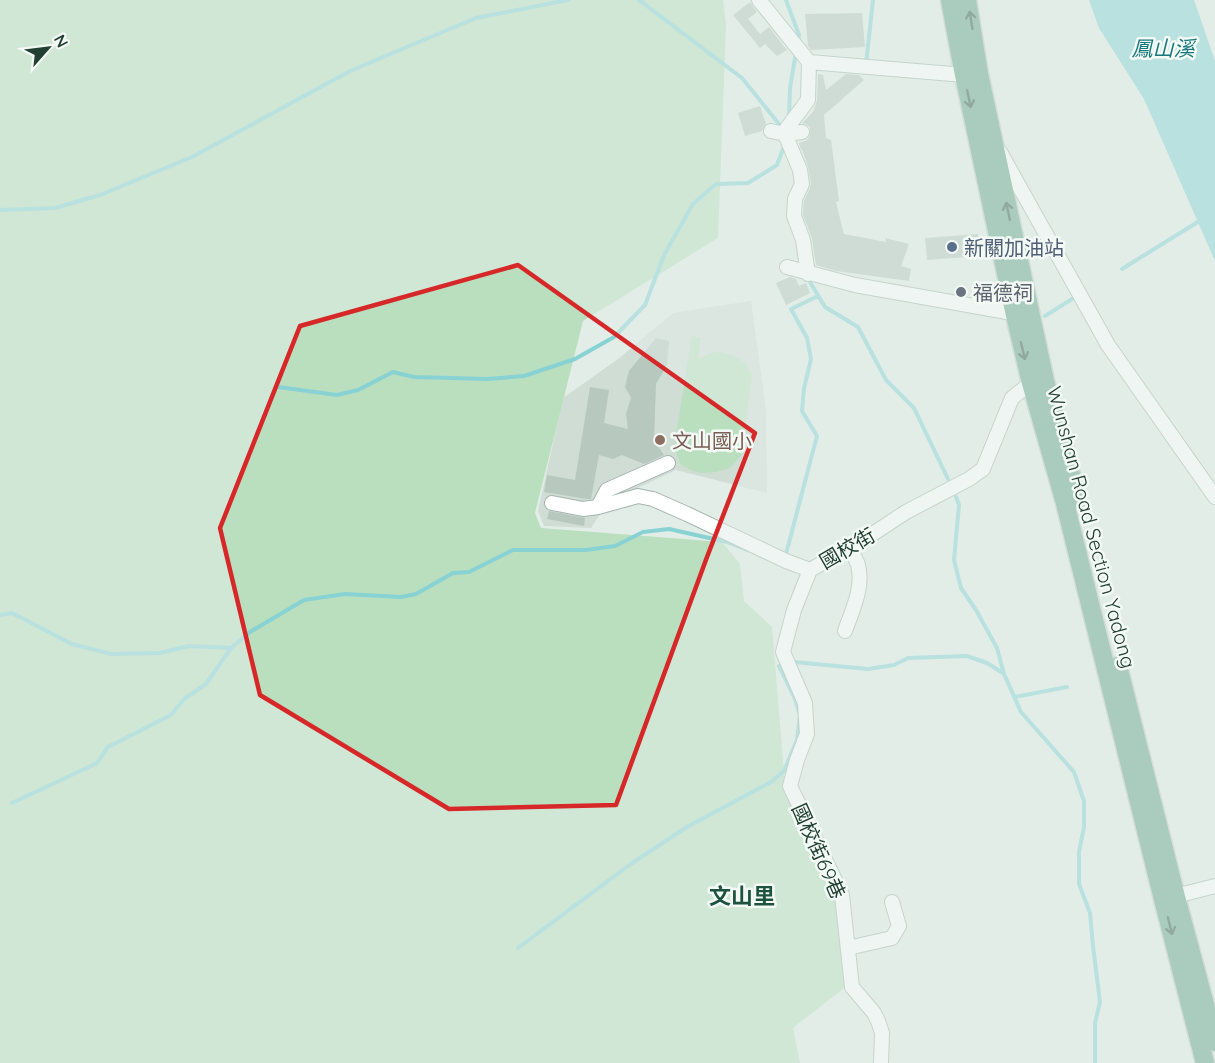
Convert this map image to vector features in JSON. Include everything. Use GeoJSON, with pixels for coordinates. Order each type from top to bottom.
{"type":"FeatureCollection","features":[{"type":"Feature","properties":{"kind":"main road","name":"Wunshan Road Section Yadong"},"geometry":{"type":"LineString","coordinates":[[950,0],[993,140],[1021,309]]}},
{"type":"Feature","properties":{"kind":"main road","name":"Wunshan Road Section Yadong"},"geometry":{"type":"LineString","coordinates":[[967,0],[971,74],[1021,309],[1169,898],[1204,1063]]}},
{"type":"Feature","properties":{"kind":"main road","name":"Wunshan Road Section Yadong"},"geometry":{"type":"LineString","coordinates":[[1169,898],[1215,1042]]}},
{"type":"Feature","properties":{"kind":"street"},"geometry":{"type":"LineString","coordinates":[[759,0],[809,62],[808,100],[785,134],[800,170],[802,184],[795,199],[794,216],[803,240],[808,274]]}},
{"type":"Feature","properties":{"kind":"street"},"geometry":{"type":"LineString","coordinates":[[809,62],[971,74]]}},
{"type":"Feature","properties":{"kind":"street"},"geometry":{"type":"LineString","coordinates":[[771,131],[785,134],[802,132]]}},
{"type":"Feature","properties":{"kind":"street"},"geometry":{"type":"LineString","coordinates":[[993,140],[1108,345],[1215,497]]}},
{"type":"Feature","properties":{"kind":"street"},"geometry":{"type":"LineString","coordinates":[[787,267],[855,285],[1008,312],[1021,309]]}},
{"type":"Feature","properties":{"kind":"street","name":"國校街"},"geometry":{"type":"LineString","coordinates":[[552,503],[583,509],[638,496],[653,499],[810,570],[983,469],[1012,398],[1038,382]]}},
{"type":"Feature","properties":{"kind":"street"},"geometry":{"type":"LineString","coordinates":[[598,507],[607,490],[668,463]]}},
{"type":"Feature","properties":{"kind":"street"},"geometry":{"type":"LineString","coordinates":[[845,631],[858,589],[859,575],[858,564],[850,548]]}},
{"type":"Feature","properties":{"kind":"street","name":"國校街69巷"},"geometry":{"type":"LineString","coordinates":[[810,570],[794,610],[783,652],[805,703],[807,734],[790,786],[842,895],[852,987],[874,1013],[882,1033],[881,1063]]}},
{"type":"Feature","properties":{"kind":"street"},"geometry":{"type":"LineString","coordinates":[[1169,898],[1215,886]]}},
{"type":"Feature","properties":{"kind":"street"},"geometry":{"type":"LineString","coordinates":[[848,948],[892,938],[899,926],[892,902]]}},
{"type":"Feature","properties":{"kind":"highlighted area"},"geometry":{"type":"Polygon","coordinates":[[[518,265],[755,433],[616,805],[449,809],[260,695],[220,528],[300,326],[518,265]]]}},
{"type":"Feature","properties":{"kind":"shaded area","name":"文山國小"},"geometry":{"type":"Polygon","coordinates":[[[751,301],[766,410],[767,493],[676,470],[608,502],[591,528],[544,526],[538,511],[563,398],[618,359],[673,313],[751,301]]]}},
{"type":"Feature","properties":{"kind":"green space"},"geometry":{"type":"Polygon","coordinates":[[[0,0],[723,0],[726,25],[718,238],[583,321],[535,513],[541,528],[722,542],[740,564],[744,601],[772,627],[786,795],[838,871],[853,981],[793,1028],[800,1063],[0,1063],[0,0]]]}},
{"type":"Feature","properties":{"kind":"green space"},"geometry":{"type":"Polygon","coordinates":[[[692,336],[700,338],[698,360],[709,353],[722,352],[745,363],[752,375],[741,456],[730,468],[716,472],[701,473],[690,470],[680,464],[674,447],[692,336]]]}},
{"type":"Feature","properties":{"kind":"water","name":"鳳山溪"},"geometry":{"type":"Polygon","coordinates":[[[1089,0],[1194,0],[1215,61],[1215,261],[1144,99],[1099,28],[1089,0]]]}},
{"type":"Feature","properties":{"kind":"building"},"geometry":{"type":"Polygon","coordinates":[[[750,2],[757,12],[748,19],[760,34],[769,27],[787,50],[777,56],[765,44],[760,48],[733,15],[750,2]]]}},
{"type":"Feature","properties":{"kind":"building"},"geometry":{"type":"Polygon","coordinates":[[[862,13],[865,47],[811,50],[808,46],[805,14],[862,13]]]}},
{"type":"Feature","properties":{"kind":"building"},"geometry":{"type":"Polygon","coordinates":[[[818,74],[823,75],[826,90],[846,74],[859,75],[864,80],[824,115],[826,138],[831,140],[839,201],[836,202],[844,234],[886,242],[885,238],[909,244],[901,266],[911,269],[909,281],[836,271],[816,265],[812,238],[803,215],[804,201],[811,183],[799,143],[807,140],[810,135],[810,127],[802,123],[813,112],[817,101],[818,74]]]}},
{"type":"Feature","properties":{"kind":"building"},"geometry":{"type":"Polygon","coordinates":[[[760,106],[766,124],[762,131],[745,136],[738,113],[760,106]]]}},
{"type":"Feature","properties":{"kind":"building","name":"新關加油站"},"geometry":{"type":"Polygon","coordinates":[[[978,234],[980,256],[927,260],[925,238],[978,234]]]}},
{"type":"Feature","properties":{"kind":"building"},"geometry":{"type":"Polygon","coordinates":[[[790,277],[796,279],[799,286],[806,283],[810,293],[786,305],[776,283],[790,277]]]}},
{"type":"Feature","properties":{"kind":"building"},"geometry":{"type":"Polygon","coordinates":[[[656,338],[669,341],[667,365],[656,384],[654,441],[664,455],[644,464],[622,455],[613,459],[599,455],[591,499],[544,492],[547,475],[575,480],[590,387],[609,390],[604,423],[628,429],[626,414],[631,398],[625,387],[629,371],[656,338]]]}},
{"type":"Feature","properties":{"kind":"building"},"geometry":{"type":"Polygon","coordinates":[[[549,511],[585,518],[584,526],[547,519],[549,511]]]}},
{"type":"Feature","properties":{"kind":"waterway"},"geometry":{"type":"LineString","coordinates":[[0,210],[55,208],[100,195],[192,157],[350,71],[476,18],[568,0]]}},
{"type":"Feature","properties":{"kind":"waterway"},"geometry":{"type":"LineString","coordinates":[[639,0],[742,78],[783,129]]}},
{"type":"Feature","properties":{"kind":"waterway"},"geometry":{"type":"LineString","coordinates":[[786,0],[799,35],[798,42]]}},
{"type":"Feature","properties":{"kind":"waterway"},"geometry":{"type":"LineString","coordinates":[[866,64],[873,0]]}},
{"type":"Feature","properties":{"kind":"waterway"},"geometry":{"type":"LineString","coordinates":[[789,119],[790,88],[796,52]]}},
{"type":"Feature","properties":{"kind":"waterway"},"geometry":{"type":"LineString","coordinates":[[278,387],[337,395],[358,390],[393,372],[414,377],[487,379],[524,376],[575,359],[614,337],[645,305],[664,255],[693,204],[716,184],[748,183],[777,165],[785,144]]}},
{"type":"Feature","properties":{"kind":"waterway"},"geometry":{"type":"LineString","coordinates":[[1122,269],[1201,220]]}},
{"type":"Feature","properties":{"kind":"waterway"},"geometry":{"type":"LineString","coordinates":[[810,282],[825,307],[858,327],[886,380],[914,408],[948,479]]}},
{"type":"Feature","properties":{"kind":"waterway"},"geometry":{"type":"LineString","coordinates":[[786,554],[817,436],[802,411],[804,388],[811,359],[807,338],[791,309],[818,296]]}},
{"type":"Feature","properties":{"kind":"waterway"},"geometry":{"type":"LineString","coordinates":[[1045,316],[1072,299]]}},
{"type":"Feature","properties":{"kind":"waterway"},"geometry":{"type":"LineString","coordinates":[[956,497],[959,505],[954,560],[961,588],[997,648],[1004,674],[1021,712],[1074,772],[1084,801],[1084,827],[1079,852],[1079,884],[1090,913],[1100,1002],[1095,1023],[1095,1063]]}},
{"type":"Feature","properties":{"kind":"waterway"},"geometry":{"type":"LineString","coordinates":[[12,803],[97,763],[108,747],[171,715],[184,699],[206,684],[231,648],[250,632],[304,600],[345,594],[401,597],[416,594],[453,573],[469,572],[513,550],[586,550],[615,546],[643,532],[669,529],[727,542],[750,551]]}},
{"type":"Feature","properties":{"kind":"waterway"},"geometry":{"type":"LineString","coordinates":[[0,615],[12,613],[72,644],[111,654],[160,653],[189,646],[231,648]]}},
{"type":"Feature","properties":{"kind":"waterway"},"geometry":{"type":"LineString","coordinates":[[794,662],[868,669],[894,665],[908,658],[967,656],[987,663],[1003,673]]}},
{"type":"Feature","properties":{"kind":"waterway"},"geometry":{"type":"LineString","coordinates":[[518,948],[632,863],[687,827],[771,782],[784,771],[797,740],[800,715],[779,666]]}},
{"type":"Feature","properties":{"kind":"waterway"},"geometry":{"type":"LineString","coordinates":[[1015,697],[1067,687]]}},
{"type":"Feature","properties":{"kind":"place","name":"新關加油站"},"geometry":{"type":"Point","coordinates":[952,247]}},
{"type":"Feature","properties":{"kind":"place","name":"福德祠"},"geometry":{"type":"Point","coordinates":[961,292]}},
{"type":"Feature","properties":{"kind":"place","name":"文山國小"},"geometry":{"type":"Point","coordinates":[660,440]}},
{"type":"Feature","properties":{"kind":"district","name":"文山里"},"geometry":{"type":"Point","coordinates":[742,896]}}]}
